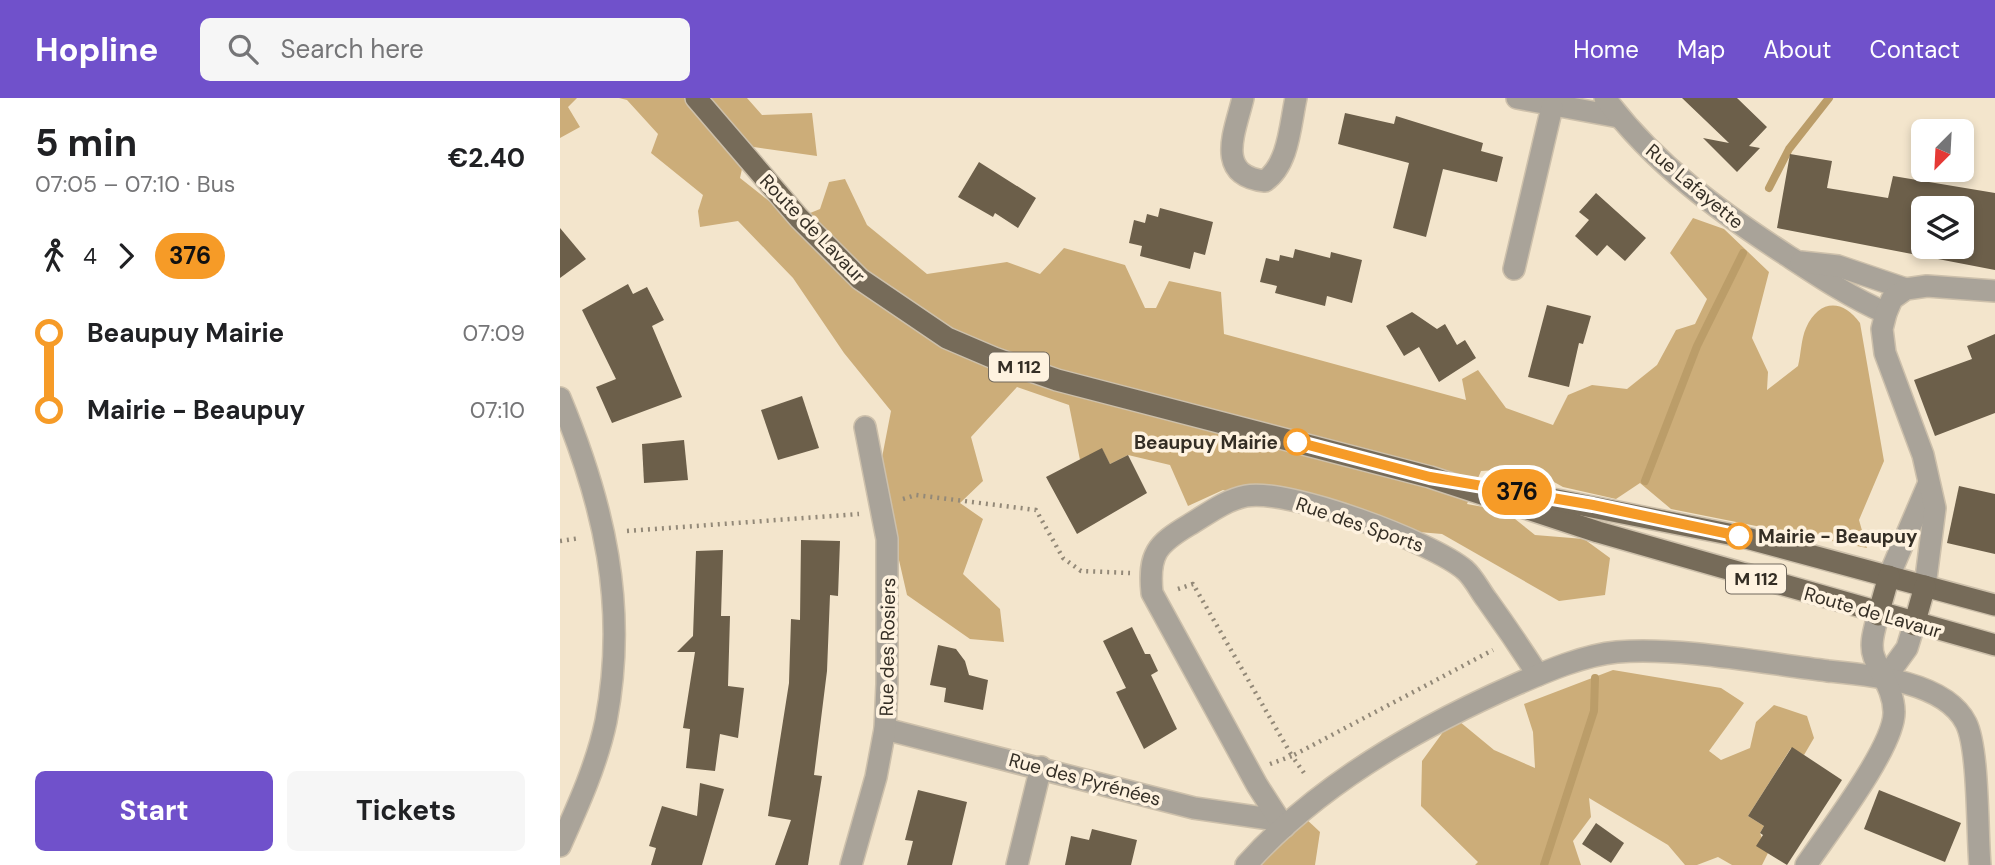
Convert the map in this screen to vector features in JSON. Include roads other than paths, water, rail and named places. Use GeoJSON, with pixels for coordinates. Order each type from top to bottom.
{"type":"FeatureCollection","features":[{"type":"Feature","properties":{"kind":"main road","name":"Route de Lavaur"},"geometry":{"type":"LineString","coordinates":[[696,98],[799,218],[860,279],[947,338],[1057,380],[1430,477],[1598,532],[1878,615],[1995,645]]}},
{"type":"Feature","properties":{"kind":"main road","name":"Route de Lavaur"},"geometry":{"type":"LineString","coordinates":[[1430,477],[1593,505],[1739,536],[1995,605]]}},
{"type":"Feature","properties":{"kind":"main road"},"geometry":{"type":"LineString","coordinates":[[1878,615],[1889,576]]}},
{"type":"Feature","properties":{"kind":"main road"},"geometry":{"type":"LineString","coordinates":[[1914,625],[1925,586]]}},
{"type":"Feature","properties":{"kind":"street"},"geometry":{"type":"LineString","coordinates":[[1243,98],[1232,148],[1233,163],[1240,174],[1265,180],[1276,173],[1282,159],[1296,98]]}},
{"type":"Feature","properties":{"kind":"street"},"geometry":{"type":"LineString","coordinates":[[1517,98],[1552,107],[1619,117]]}},
{"type":"Feature","properties":{"kind":"street","name":"Rue Lafayette"},"geometry":{"type":"LineString","coordinates":[[1605,98],[1658,158],[1734,222],[1839,290],[1885,313]]}},
{"type":"Feature","properties":{"kind":"street"},"geometry":{"type":"LineString","coordinates":[[1514,269],[1552,107]]}},
{"type":"Feature","properties":{"kind":"street","name":"Rue Lafayette"},"geometry":{"type":"LineString","coordinates":[[1796,261],[1838,266],[1906,289]]}},
{"type":"Feature","properties":{"kind":"street"},"geometry":{"type":"LineString","coordinates":[[1925,586],[1935,508],[1923,455],[1885,353],[1882,330],[1885,313],[1892,299],[1906,289],[1927,286],[1995,291]]}},
{"type":"Feature","properties":{"kind":"street"},"geometry":{"type":"LineString","coordinates":[[560,398],[591,481],[606,534],[614,585],[612,663],[606,721],[593,767],[560,846]]}},
{"type":"Feature","properties":{"kind":"street","name":"Rue des Rosiers"},"geometry":{"type":"LineString","coordinates":[[851,865],[866,816],[885,729],[887,539],[865,427]]}},
{"type":"Feature","properties":{"kind":"street"},"geometry":{"type":"LineString","coordinates":[[1889,576],[1928,485]]}},
{"type":"Feature","properties":{"kind":"street","name":"Rue des Sports"},"geometry":{"type":"LineString","coordinates":[[1284,827],[1257,785],[1152,593],[1150,573],[1155,552],[1165,539],[1226,503],[1246,496],[1273,497],[1312,505],[1433,549],[1466,571],[1538,675]]}},
{"type":"Feature","properties":{"kind":"street"},"geometry":{"type":"LineString","coordinates":[[1806,865],[1885,743],[1894,713],[1886,677],[1874,655],[1872,639],[1878,615]]}},
{"type":"Feature","properties":{"kind":"street"},"geometry":{"type":"LineString","coordinates":[[1886,677],[1907,648],[1914,625]]}},
{"type":"Feature","properties":{"kind":"street"},"geometry":{"type":"LineString","coordinates":[[1246,865],[1284,827],[1358,770],[1436,721],[1538,675],[1615,652],[1657,652],[1886,677],[1934,695],[1954,707],[1966,724],[1985,825],[1980,865]]}},
{"type":"Feature","properties":{"kind":"street","name":"Rue des Pyrénées"},"geometry":{"type":"LineString","coordinates":[[885,729],[1194,808],[1270,819],[1284,827]]}},
{"type":"Feature","properties":{"kind":"street"},"geometry":{"type":"LineString","coordinates":[[1017,865],[1041,767]]}},
{"type":"Feature","properties":{"kind":"waterway"},"geometry":{"type":"LineString","coordinates":[[1769,188],[1789,149],[1829,98]]}},
{"type":"Feature","properties":{"kind":"waterway"},"geometry":{"type":"LineString","coordinates":[[1645,481],[1697,346],[1743,253]]}},
{"type":"Feature","properties":{"kind":"waterway"},"geometry":{"type":"LineString","coordinates":[[1544,865],[1594,711],[1595,678]]}},
{"type":"Feature","properties":{"kind":"place","name":"Beaupuy Mairie"},"geometry":{"type":"Point","coordinates":[1297,442]}},
{"type":"Feature","properties":{"kind":"place","name":"Mairie - Beaupuy"},"geometry":{"type":"Point","coordinates":[1739,536]}}]}
